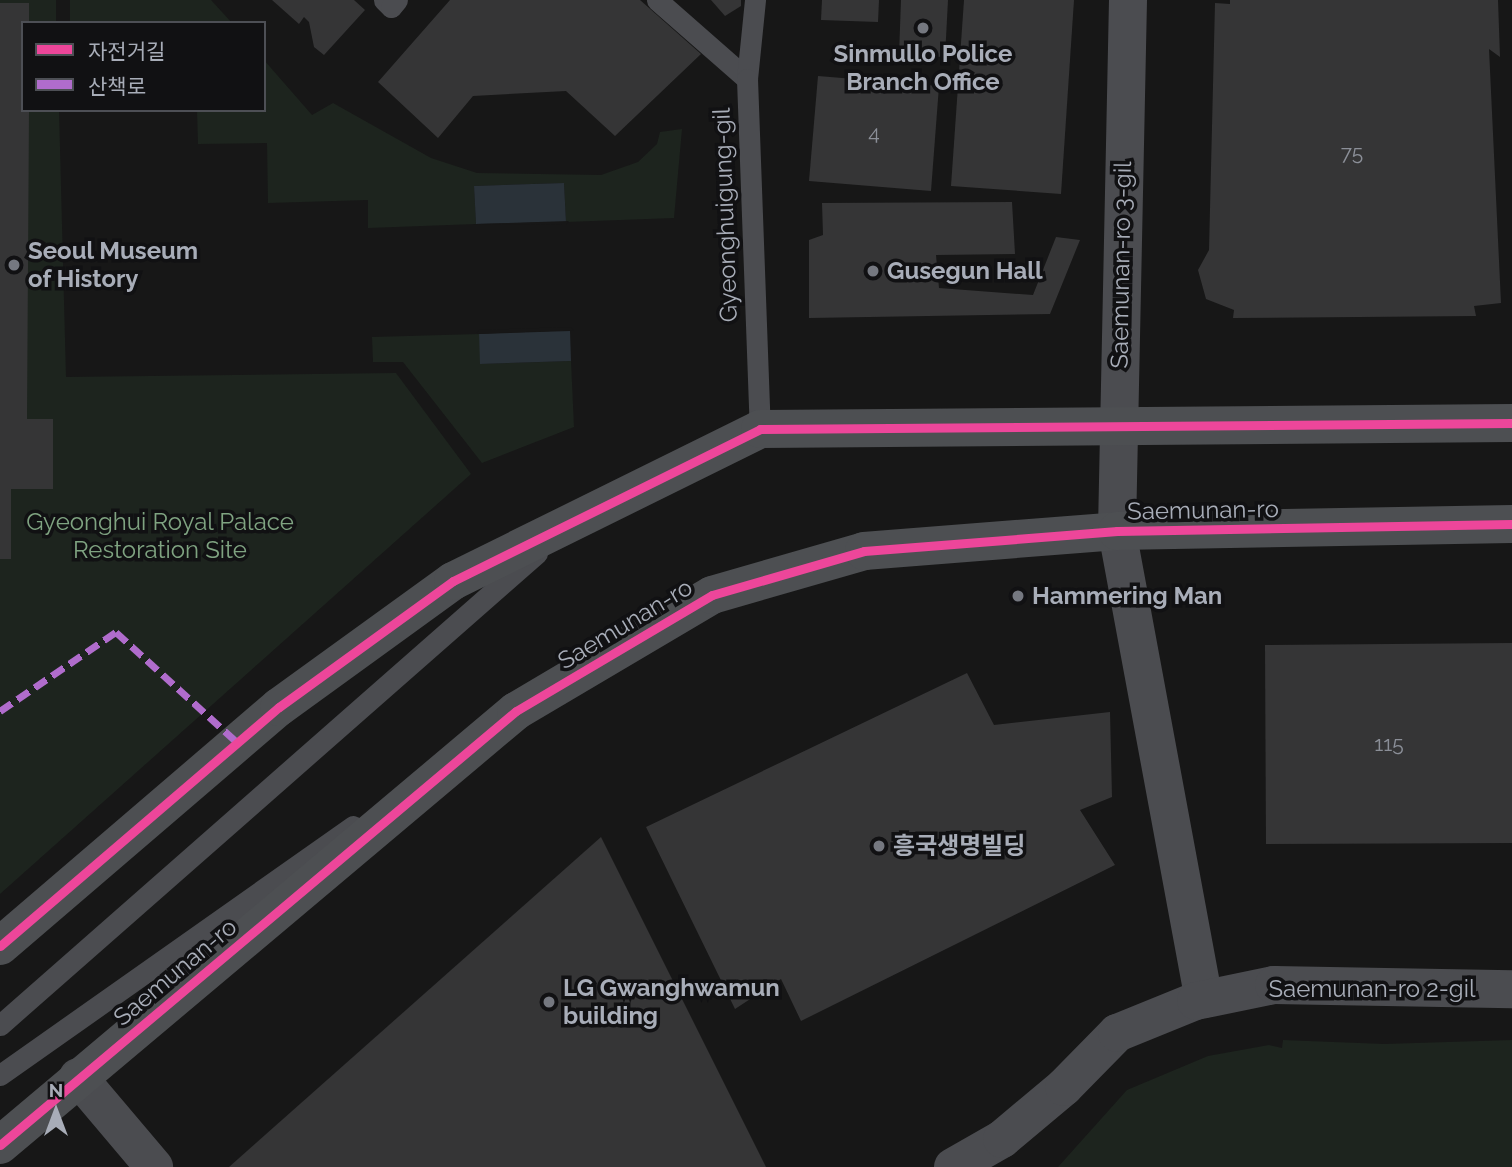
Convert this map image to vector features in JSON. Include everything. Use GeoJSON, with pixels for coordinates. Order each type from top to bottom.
{"type":"FeatureCollection","features":[{"type":"Feature","properties":{"kind":"main road"},"geometry":{"type":"LineString","coordinates":[[0,946],[279,707],[453,581],[760,429],[1512,423]]}},
{"type":"Feature","properties":{"kind":"main road","name":"Saemunan-ro"},"geometry":{"type":"LineString","coordinates":[[0,1145],[516,711],[712,595],[864,551],[1117,531],[1512,524]]}},
{"type":"Feature","properties":{"kind":"street","name":"Saemunan-ro 3-gil"},"geometry":{"type":"LineString","coordinates":[[1117,531],[1117,427],[1128,0]]}},
{"type":"Feature","properties":{"kind":"street","name":"Saemunan-ro"},"geometry":{"type":"LineString","coordinates":[[1117,531],[1204,999]]}},
{"type":"Feature","properties":{"kind":"street","name":"Saemunan-ro 2-gil"},"geometry":{"type":"LineString","coordinates":[[953,1167],[1002,1139],[1064,1087],[1117,1033],[1204,999],[1274,985],[1512,989]]}},
{"type":"Feature","properties":{"kind":"street"},"geometry":{"type":"LineString","coordinates":[[78,1077],[154,1167]]}},
{"type":"Feature","properties":{"kind":"lane"},"geometry":{"type":"LineString","coordinates":[[384,0],[391,7],[397,0]]}},
{"type":"Feature","properties":{"kind":"lane"},"geometry":{"type":"LineString","coordinates":[[657,0],[747,79]]}},
{"type":"Feature","properties":{"kind":"lane","name":"Gyeonghuigung-gil"},"geometry":{"type":"LineString","coordinates":[[755,0],[747,79],[760,429]]}},
{"type":"Feature","properties":{"kind":"lane"},"geometry":{"type":"LineString","coordinates":[[0,1025],[573,522]]}},
{"type":"Feature","properties":{"kind":"lane"},"geometry":{"type":"LineString","coordinates":[[0,1075],[516,711]]}},
{"type":"Feature","properties":{"kind":"green space","name":"Gyeonghui Royal Palace Restoration Site"},"geometry":{"type":"Polygon","coordinates":[[[0,0],[56,0],[56,21],[21,21],[21,112],[59,112],[66,377],[396,373],[471,474],[0,894],[0,0]]]}},
{"type":"Feature","properties":{"kind":"green space"},"geometry":{"type":"Polygon","coordinates":[[[70,0],[211,0],[230,21],[70,21],[70,0]]]}},
{"type":"Feature","properties":{"kind":"green space"},"geometry":{"type":"Polygon","coordinates":[[[266,62],[312,115],[333,103],[431,158],[477,173],[601,175],[638,162],[657,144],[660,132],[682,129],[674,218],[566,222],[564,183],[474,186],[476,224],[368,228],[368,200],[268,203],[267,143],[198,144],[197,112],[266,112],[266,62]]]}},
{"type":"Feature","properties":{"kind":"green space"},"geometry":{"type":"Polygon","coordinates":[[[479,334],[481,364],[571,361],[574,427],[482,463],[403,362],[373,362],[372,337],[479,334]]]}},
{"type":"Feature","properties":{"kind":"green space"},"geometry":{"type":"Polygon","coordinates":[[[1283,1040],[1384,1044],[1512,1040],[1512,1167],[1058,1167],[1127,1090],[1208,1056],[1269,1045],[1282,1048],[1283,1040]]]}},
{"type":"Feature","properties":{"kind":"shaded area"},"geometry":{"type":"Polygon","coordinates":[[[564,183],[566,222],[476,224],[474,186],[564,183]]]}},
{"type":"Feature","properties":{"kind":"shaded area"},"geometry":{"type":"Polygon","coordinates":[[[570,331],[571,361],[480,364],[479,334],[570,331]]]}},
{"type":"Feature","properties":{"kind":"pier"},"geometry":{"type":"Polygon","coordinates":[[[569,221],[566,225],[472,224],[476,224],[569,221]]]}},
{"type":"Feature","properties":{"kind":"pier"},"geometry":{"type":"Polygon","coordinates":[[[570,327],[574,330],[476,334],[479,330],[570,327]]]}},
{"type":"Feature","properties":{"kind":"building"},"geometry":{"type":"Polygon","coordinates":[[[272,0],[354,0],[365,10],[324,55],[314,47],[309,22],[304,17],[299,24],[272,0]]]}},
{"type":"Feature","properties":{"kind":"building"},"geometry":{"type":"Polygon","coordinates":[[[450,0],[640,0],[701,54],[615,136],[566,91],[473,96],[438,138],[378,82],[450,0]]]}},
{"type":"Feature","properties":{"kind":"building"},"geometry":{"type":"Polygon","coordinates":[[[711,0],[741,0],[741,6],[725,16],[711,0]]]}},
{"type":"Feature","properties":{"kind":"building"},"geometry":{"type":"Polygon","coordinates":[[[822,0],[879,0],[878,22],[821,20],[822,0]]]}},
{"type":"Feature","properties":{"kind":"building","name":"Sinmullo Police Branch Office"},"geometry":{"type":"Polygon","coordinates":[[[901,0],[948,0],[945,57],[899,55],[901,0]]]}},
{"type":"Feature","properties":{"kind":"building"},"geometry":{"type":"Polygon","coordinates":[[[964,0],[1074,0],[1061,194],[951,186],[964,0]]]}},
{"type":"Feature","properties":{"kind":"building"},"geometry":{"type":"Polygon","coordinates":[[[1230,0],[1498,0],[1500,57],[1489,49],[1501,303],[1474,306],[1476,316],[1233,318],[1234,310],[1206,299],[1198,270],[1209,250],[1215,3],[1230,4],[1230,0]]]}},
{"type":"Feature","properties":{"kind":"building","name":"Seoul Museum of History"},"geometry":{"type":"Polygon","coordinates":[[[0,3],[29,3],[29,21],[21,21],[21,112],[29,112],[27,419],[53,419],[53,489],[11,489],[11,559],[0,559],[0,3]]]}},
{"type":"Feature","properties":{"kind":"building"},"geometry":{"type":"Polygon","coordinates":[[[818,76],[939,86],[931,191],[809,181],[818,76]]]}},
{"type":"Feature","properties":{"kind":"building","name":"Gusegun Hall"},"geometry":{"type":"Polygon","coordinates":[[[1012,202],[1015,254],[936,255],[939,288],[1033,295],[1056,237],[1080,240],[1050,314],[809,318],[809,240],[823,235],[822,203],[1012,202]]]}},
{"type":"Feature","properties":{"kind":"building"},"geometry":{"type":"Polygon","coordinates":[[[1512,643],[1512,843],[1266,844],[1265,645],[1512,643]]]}},
{"type":"Feature","properties":{"kind":"building","name":"흥국생명빌딩"},"geometry":{"type":"Polygon","coordinates":[[[967,673],[994,725],[1110,712],[1112,797],[1080,810],[1115,865],[801,1021],[781,979],[735,1009],[646,827],[967,673]]]}},
{"type":"Feature","properties":{"kind":"building","name":"LG Gwanghwamun building"},"geometry":{"type":"Polygon","coordinates":[[[601,837],[766,1167],[229,1167],[601,837]]]}},
{"type":"Feature","properties":{"kind":"marked path"},"geometry":{"type":"LineString","coordinates":[[0,711],[116,632],[237,742]]}},
{"type":"Feature","properties":{"kind":"cycle path"},"geometry":{"type":"LineString","coordinates":[[0,946],[279,707],[453,581],[760,429],[1512,423]]}},
{"type":"Feature","properties":{"kind":"cycle path"},"geometry":{"type":"LineString","coordinates":[[0,1145],[516,711],[712,595],[864,551],[1117,531],[1512,524]]}},
{"type":"Feature","properties":{"kind":"place","name":"Sinmullo Police Branch Office"},"geometry":{"type":"Point","coordinates":[923,28]}},
{"type":"Feature","properties":{"kind":"place","name":"Seoul Museum of History"},"geometry":{"type":"Point","coordinates":[14,265]}},
{"type":"Feature","properties":{"kind":"place","name":"Gusegun Hall"},"geometry":{"type":"Point","coordinates":[873,271]}},
{"type":"Feature","properties":{"kind":"place","name":"Hammering Man"},"geometry":{"type":"Point","coordinates":[1018,596]}},
{"type":"Feature","properties":{"kind":"place","name":"흥국생명빌딩"},"geometry":{"type":"Point","coordinates":[879,846]}},
{"type":"Feature","properties":{"kind":"place","name":"LG Gwanghwamun building"},"geometry":{"type":"Point","coordinates":[549,1002]}}]}
